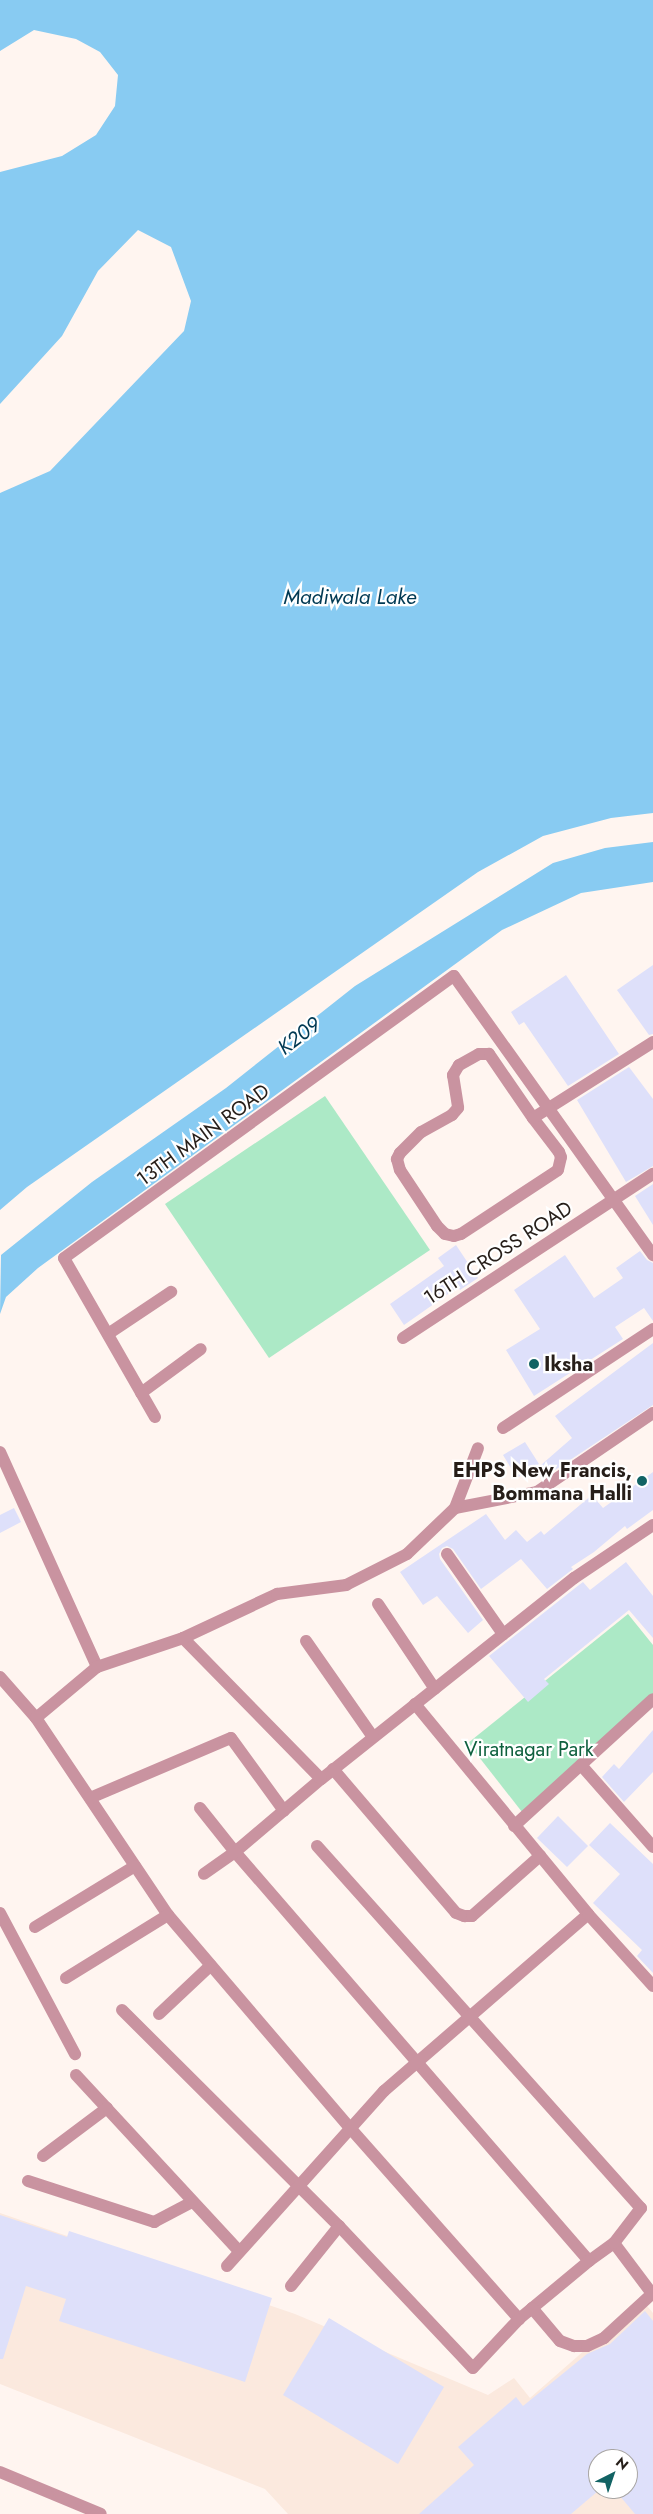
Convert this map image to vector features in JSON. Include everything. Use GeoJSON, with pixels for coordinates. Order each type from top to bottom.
{"type":"FeatureCollection","features":[{"type":"Feature","properties":{"kind":"street","name":"13TH MAIN ROAD"},"geometry":{"type":"LineString","coordinates":[[156,1417],[64,1258],[454,976],[653,1255]]}},
{"type":"Feature","properties":{"kind":"street"},"geometry":{"type":"LineString","coordinates":[[533,1118],[653,1042]]}},
{"type":"Feature","properties":{"kind":"street"},"geometry":{"type":"LineString","coordinates":[[479,1054],[489,1054],[533,1118],[559,1152],[561,1157],[558,1170],[461,1234],[454,1236],[445,1234],[437,1226],[400,1170],[397,1160],[400,1153],[421,1132],[452,1115],[458,1108],[453,1075],[459,1066],[479,1054]]}},
{"type":"Feature","properties":{"kind":"street","name":"16TH CROSS ROAD"},"geometry":{"type":"LineString","coordinates":[[403,1338],[653,1174]]}},
{"type":"Feature","properties":{"kind":"street"},"geometry":{"type":"LineString","coordinates":[[108,1334],[170,1292]]}},
{"type":"Feature","properties":{"kind":"street"},"geometry":{"type":"LineString","coordinates":[[503,1428],[653,1329]]}},
{"type":"Feature","properties":{"kind":"street"},"geometry":{"type":"LineString","coordinates":[[141,1393],[201,1349]]}},
{"type":"Feature","properties":{"kind":"street"},"geometry":{"type":"LineString","coordinates":[[455,1508],[537,1492],[653,1413]]}},
{"type":"Feature","properties":{"kind":"street"},"geometry":{"type":"LineString","coordinates":[[36,1718],[97,1667],[183,1638],[277,1594],[346,1585],[407,1554],[455,1508],[478,1448]]}},
{"type":"Feature","properties":{"kind":"street"},"geometry":{"type":"LineString","coordinates":[[0,1452],[97,1667]]}},
{"type":"Feature","properties":{"kind":"street"},"geometry":{"type":"LineString","coordinates":[[204,1874],[235,1852],[333,1769],[574,1578],[653,1524]]}},
{"type":"Feature","properties":{"kind":"street"},"geometry":{"type":"LineString","coordinates":[[447,1554],[503,1634]]}},
{"type":"Feature","properties":{"kind":"street"},"geometry":{"type":"LineString","coordinates":[[378,1604],[435,1689]]}},
{"type":"Feature","properties":{"kind":"street"},"geometry":{"type":"LineString","coordinates":[[183,1638],[321,1779]]}},
{"type":"Feature","properties":{"kind":"street"},"geometry":{"type":"LineString","coordinates":[[306,1640],[373,1737]]}},
{"type":"Feature","properties":{"kind":"street"},"geometry":{"type":"LineString","coordinates":[[0,1677],[36,1718],[168,1915],[351,2129],[519,2319]]}},
{"type":"Feature","properties":{"kind":"street"},"geometry":{"type":"LineString","coordinates":[[514,1826],[653,1699]]}},
{"type":"Feature","properties":{"kind":"street"},"geometry":{"type":"LineString","coordinates":[[415,1704],[588,1914],[653,1986]]}},
{"type":"Feature","properties":{"kind":"street"},"geometry":{"type":"LineString","coordinates":[[90,1798],[231,1738],[284,1811]]}},
{"type":"Feature","properties":{"kind":"street"},"geometry":{"type":"LineString","coordinates":[[581,1764],[648,1832],[653,1847]]}},
{"type":"Feature","properties":{"kind":"street"},"geometry":{"type":"LineString","coordinates":[[333,1769],[456,1913],[472,1916],[540,1856]]}},
{"type":"Feature","properties":{"kind":"street"},"geometry":{"type":"LineString","coordinates":[[200,1808],[235,1852],[589,2261]]}},
{"type":"Feature","properties":{"kind":"street"},"geometry":{"type":"LineString","coordinates":[[122,2010],[298,2188],[339,2226],[473,2368],[519,2319],[589,2261],[614,2243],[641,2208],[317,1846]]}},
{"type":"Feature","properties":{"kind":"street"},"geometry":{"type":"LineString","coordinates":[[35,1927],[136,1866]]}},
{"type":"Feature","properties":{"kind":"street"},"geometry":{"type":"LineString","coordinates":[[0,1913],[75,2054]]}},
{"type":"Feature","properties":{"kind":"street"},"geometry":{"type":"LineString","coordinates":[[227,2266],[384,2091],[588,1914]]}},
{"type":"Feature","properties":{"kind":"street"},"geometry":{"type":"LineString","coordinates":[[66,1978],[168,1915]]}},
{"type":"Feature","properties":{"kind":"street"},"geometry":{"type":"LineString","coordinates":[[159,2014],[211,1965]]}},
{"type":"Feature","properties":{"kind":"street"},"geometry":{"type":"LineString","coordinates":[[76,2075],[239,2252]]}},
{"type":"Feature","properties":{"kind":"street"},"geometry":{"type":"LineString","coordinates":[[43,2156],[107,2108]]}},
{"type":"Feature","properties":{"kind":"street"},"geometry":{"type":"LineString","coordinates":[[28,2181],[154,2222],[192,2202]]}},
{"type":"Feature","properties":{"kind":"street"},"geometry":{"type":"LineString","coordinates":[[291,2286],[339,2226]]}},
{"type":"Feature","properties":{"kind":"street"},"geometry":{"type":"LineString","coordinates":[[532,2308],[560,2341],[574,2346],[587,2346],[604,2338],[653,2294],[614,2243]]}},
{"type":"Feature","properties":{"kind":"street"},"geometry":{"type":"LineString","coordinates":[[0,2472],[101,2514]]}},
{"type":"Feature","properties":{"kind":"shaded area"},"geometry":{"type":"Polygon","coordinates":[[[0,2213],[295,2314],[488,2395],[514,2378],[530,2398],[642,2300],[653,2313],[653,2514],[288,2514],[265,2489],[0,2384],[0,2213]]]}},
{"type":"Feature","properties":{"kind":"green space"},"geometry":{"type":"Polygon","coordinates":[[[325,1096],[430,1250],[269,1358],[165,1204],[325,1096]]]}},
{"type":"Feature","properties":{"kind":"green space","name":"Viratnagar Park"},"geometry":{"type":"Polygon","coordinates":[[[628,1614],[653,1645],[653,1698],[522,1812],[468,1743],[628,1614]]]}},
{"type":"Feature","properties":{"kind":"water","name":"Madiwala Lake"},"geometry":{"type":"Polygon","coordinates":[[[0,0],[653,0],[653,813],[611,818],[543,836],[478,872],[27,1187],[0,1210],[0,493],[50,471],[184,331],[191,301],[171,247],[138,230],[98,271],[62,336],[0,404],[0,172],[62,156],[96,135],[115,106],[118,75],[100,52],[76,39],[34,30],[0,51],[0,0]]]}},
{"type":"Feature","properties":{"kind":"water","name":"K209"},"geometry":{"type":"Polygon","coordinates":[[[653,842],[653,882],[581,893],[502,930],[38,1268],[6,1297],[0,1314],[1,1255],[92,1182],[226,1088],[355,986],[553,863],[605,848],[653,842]]]}},
{"type":"Feature","properties":{"kind":"building"},"geometry":{"type":"Polygon","coordinates":[[[653,965],[653,1034],[649,1035],[617,990],[653,965]]]}},
{"type":"Feature","properties":{"kind":"building"},"geometry":{"type":"Polygon","coordinates":[[[566,975],[619,1054],[568,1086],[524,1022],[519,1025],[511,1012],[566,975]]]}},
{"type":"Feature","properties":{"kind":"building"},"geometry":{"type":"Polygon","coordinates":[[[629,1067],[653,1099],[653,1166],[626,1182],[577,1100],[629,1067]]]}},
{"type":"Feature","properties":{"kind":"building"},"geometry":{"type":"Polygon","coordinates":[[[653,1184],[653,1225],[635,1196],[653,1184]]]}},
{"type":"Feature","properties":{"kind":"building"},"geometry":{"type":"Polygon","coordinates":[[[456,1245],[478,1278],[460,1290],[458,1287],[404,1325],[390,1304],[444,1266],[438,1258],[456,1245]]]}},
{"type":"Feature","properties":{"kind":"building"},"geometry":{"type":"Polygon","coordinates":[[[640,1251],[647,1260],[653,1263],[653,1321],[644,1308],[615,1327],[623,1339],[534,1396],[506,1350],[540,1329],[514,1290],[565,1255],[594,1298],[623,1278],[616,1268],[640,1251]]]}},
{"type":"Feature","properties":{"kind":"building"},"geometry":{"type":"Polygon","coordinates":[[[653,1343],[653,1405],[549,1474],[541,1465],[572,1438],[555,1416],[653,1343]]]}},
{"type":"Feature","properties":{"kind":"building"},"geometry":{"type":"Polygon","coordinates":[[[525,1442],[539,1464],[517,1478],[503,1455],[525,1442]]]}},
{"type":"Feature","properties":{"kind":"building"},"geometry":{"type":"Polygon","coordinates":[[[653,1472],[653,1510],[627,1529],[625,1526],[594,1552],[571,1567],[573,1569],[547,1589],[521,1559],[481,1589],[453,1549],[447,1546],[442,1548],[439,1554],[440,1559],[483,1620],[468,1633],[437,1596],[423,1605],[400,1572],[486,1514],[505,1540],[516,1530],[527,1542],[541,1531],[544,1535],[592,1495],[603,1508],[653,1472]]]}},
{"type":"Feature","properties":{"kind":"building"},"geometry":{"type":"Polygon","coordinates":[[[14,1508],[21,1522],[0,1533],[0,1515],[14,1508]]]}},
{"type":"Feature","properties":{"kind":"building"},"geometry":{"type":"Polygon","coordinates":[[[626,1562],[653,1596],[653,1638],[629,1610],[544,1679],[549,1684],[528,1702],[489,1656],[583,1582],[590,1590],[626,1562]]]}},
{"type":"Feature","properties":{"kind":"building"},"geometry":{"type":"Polygon","coordinates":[[[653,1730],[653,1772],[624,1802],[602,1777],[614,1764],[619,1769],[653,1730]]]}},
{"type":"Feature","properties":{"kind":"building"},"geometry":{"type":"Polygon","coordinates":[[[558,1816],[588,1846],[567,1867],[537,1838],[558,1816]]]}},
{"type":"Feature","properties":{"kind":"building"},"geometry":{"type":"Polygon","coordinates":[[[610,1823],[653,1864],[653,1973],[637,1956],[642,1950],[593,1903],[620,1874],[589,1845],[610,1823]]]}},
{"type":"Feature","properties":{"kind":"building"},"geometry":{"type":"Polygon","coordinates":[[[0,2215],[67,2237],[69,2231],[272,2298],[245,2382],[59,2321],[66,2299],[26,2286],[3,2359],[0,2359],[0,2215]]]}},
{"type":"Feature","properties":{"kind":"building"},"geometry":{"type":"Polygon","coordinates":[[[645,2311],[653,2321],[653,2514],[635,2514],[622,2499],[638,2499],[638,2449],[588,2449],[589,2499],[571,2514],[419,2514],[474,2465],[458,2447],[516,2397],[523,2406],[587,2354],[610,2344],[645,2311]]]}},
{"type":"Feature","properties":{"kind":"building"},"geometry":{"type":"Polygon","coordinates":[[[329,2318],[444,2387],[398,2464],[283,2395],[329,2318]]]}},
{"type":"Feature","properties":{"kind":"place","name":"Iksha"},"geometry":{"type":"Point","coordinates":[534,1364]}},
{"type":"Feature","properties":{"kind":"place","name":"EHPS New Francis, Bommana Halli"},"geometry":{"type":"Point","coordinates":[642,1481]}}]}
